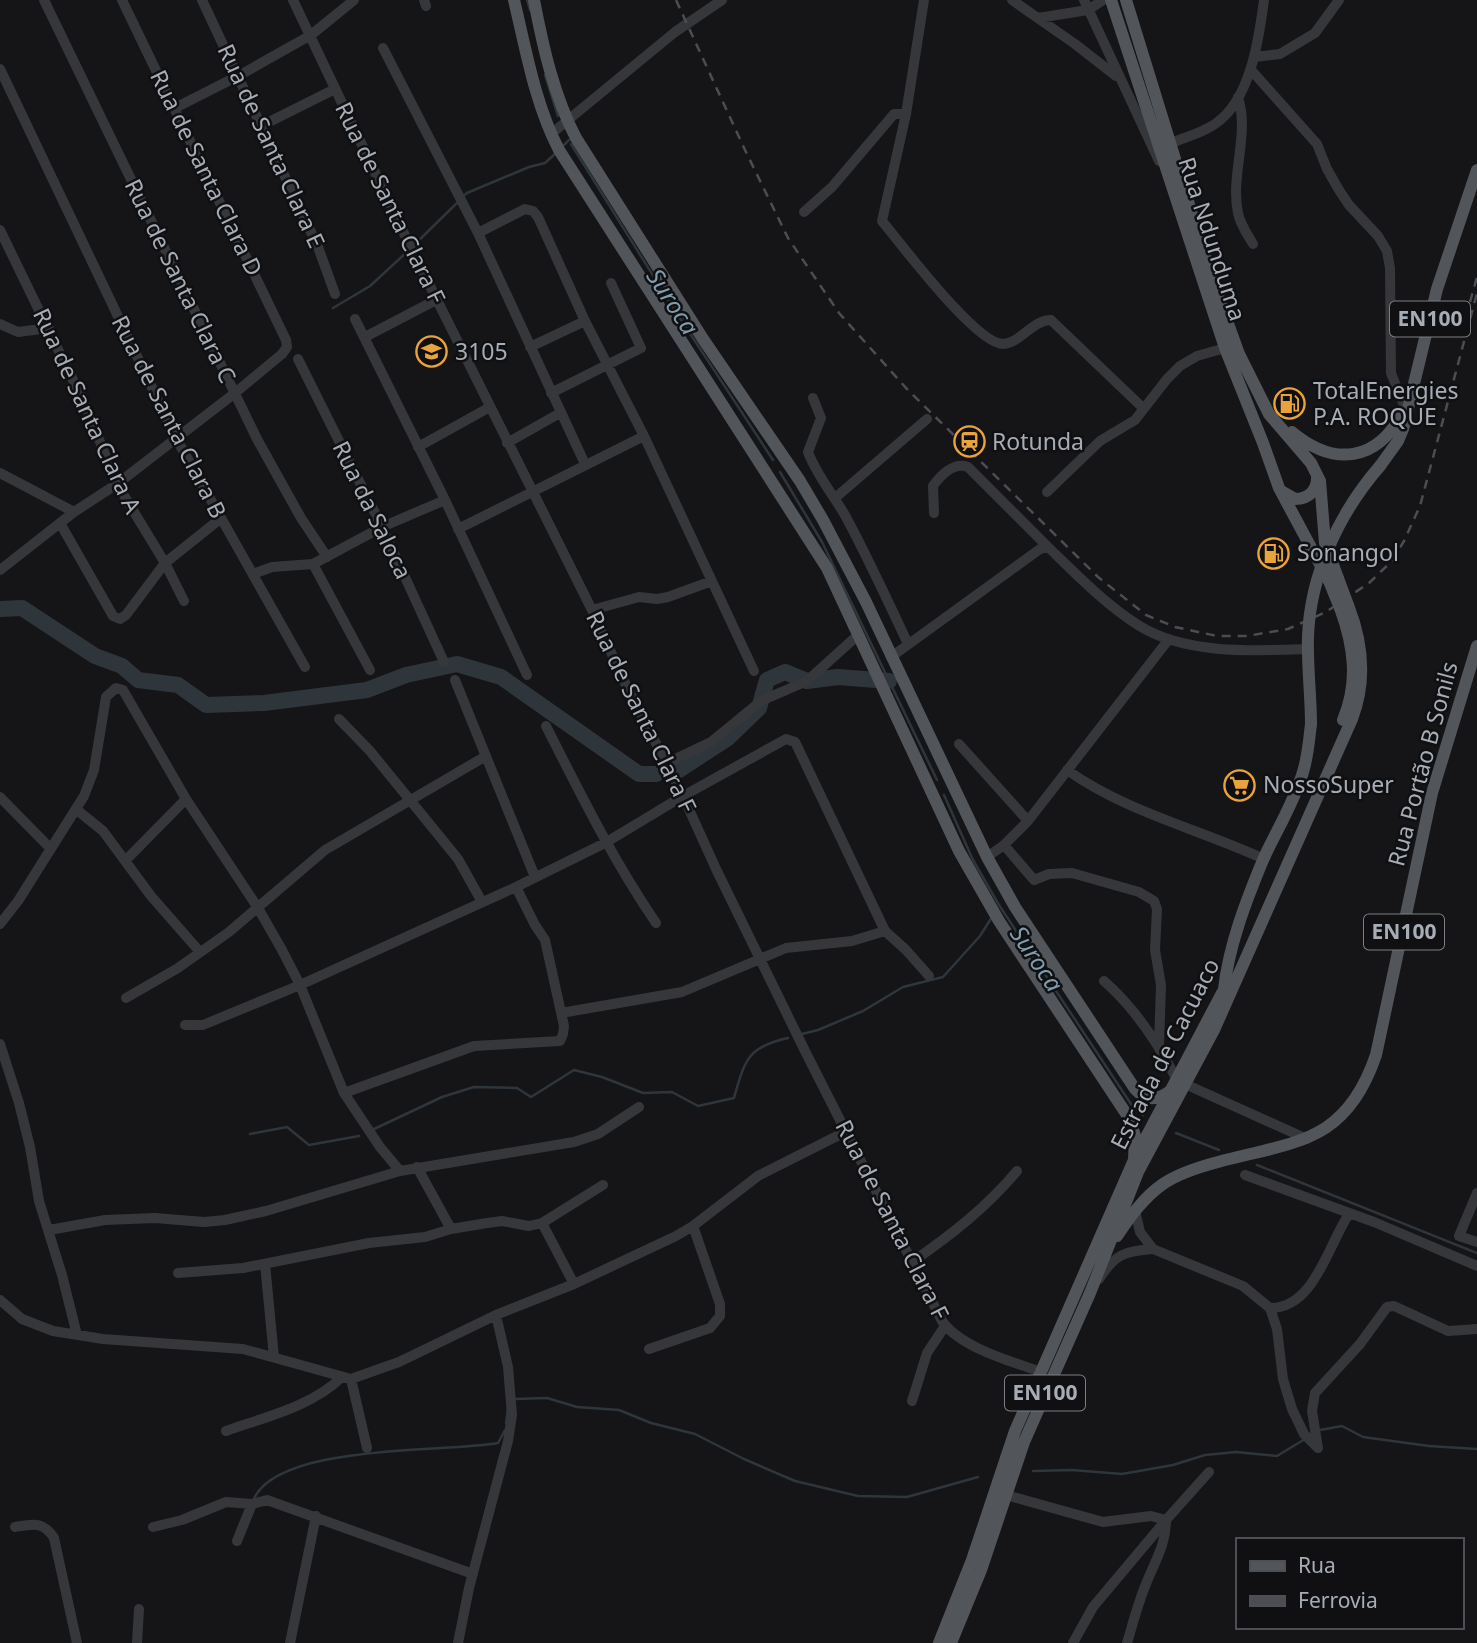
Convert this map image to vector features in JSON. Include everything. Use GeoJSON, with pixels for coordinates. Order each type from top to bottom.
{"type":"FeatureCollection","features":[{"type":"Feature","properties":{"kind":"main road"},"geometry":{"type":"LineString","coordinates":[[514,0],[538,95],[551,134],[827,568],[959,851],[985,899],[1129,1118],[1135,1136],[1134,1160]]}},
{"type":"Feature","properties":{"kind":"main road"},"geometry":{"type":"LineString","coordinates":[[534,0],[555,86],[567,122],[704,339],[824,520],[987,857],[1015,907],[1135,1089],[1145,1098],[1154,1100],[1177,1085]]}},
{"type":"Feature","properties":{"kind":"main road","name":"Rua Ndunduma"},"geometry":{"type":"LineString","coordinates":[[1111,0],[1225,348],[1264,443],[1279,488]]}},
{"type":"Feature","properties":{"kind":"main road","name":"Rua Ndunduma"},"geometry":{"type":"LineString","coordinates":[[1126,0],[1212,279],[1239,354],[1269,414],[1317,472]]}},
{"type":"Feature","properties":{"kind":"main road","name":"EN100"},"geometry":{"type":"LineString","coordinates":[[1224,989],[1227,964],[1264,859],[1303,774],[1308,753],[1311,724],[1308,649],[1314,596],[1332,539],[1354,500],[1398,441],[1410,408],[1437,289],[1477,170]]}},
{"type":"Feature","properties":{"kind":"main road"},"geometry":{"type":"LineString","coordinates":[[1260,399],[1283,425],[1307,444],[1335,454],[1354,454],[1372,449],[1392,432],[1413,389]]}},
{"type":"Feature","properties":{"kind":"main road"},"geometry":{"type":"LineString","coordinates":[[766,471],[784,457]]}},
{"type":"Feature","properties":{"kind":"main road"},"geometry":{"type":"LineString","coordinates":[[1279,488],[1288,497],[1301,499],[1313,492],[1317,486],[1317,472]]}},
{"type":"Feature","properties":{"kind":"main road","name":"Estrada de Cacuaco"},"geometry":{"type":"LineString","coordinates":[[1317,472],[1322,491],[1325,543],[1333,579]]}},
{"type":"Feature","properties":{"kind":"main road","name":"Estrada de Cacuaco"},"geometry":{"type":"LineString","coordinates":[[1177,1085],[1236,984],[1358,705],[1361,688],[1362,654],[1333,579],[1279,488]]}},
{"type":"Feature","properties":{"kind":"main road","name":"Estrada de Cacuaco"},"geometry":{"type":"LineString","coordinates":[[951,1643],[981,1570],[1024,1442],[1090,1293],[1154,1132],[1224,989],[1345,716],[1352,691],[1354,664],[1344,606]]}},
{"type":"Feature","properties":{"kind":"main road","name":"Rua Portão B Sonils"},"geometry":{"type":"LineString","coordinates":[[1201,1166],[1307,1139],[1336,1122],[1352,1105],[1367,1080],[1376,1055],[1396,967],[1432,793],[1462,703],[1477,646]]}},
{"type":"Feature","properties":{"kind":"main road"},"geometry":{"type":"LineString","coordinates":[[931,791],[951,782]]}},
{"type":"Feature","properties":{"kind":"main road","name":"Estrada de Cacuaco"},"geometry":{"type":"LineString","coordinates":[[939,1643],[972,1560],[1015,1431],[1134,1160],[1154,1132]]}},
{"type":"Feature","properties":{"kind":"main road","name":"Estrada de Cacuaco"},"geometry":{"type":"LineString","coordinates":[[1105,1254],[1135,1212],[1164,1183],[1201,1166]]}},
{"type":"Feature","properties":{"kind":"street","name":"Rua de Santa Clara C"},"geometry":{"type":"LineString","coordinates":[[44,0],[235,393],[285,490],[327,556]]}},
{"type":"Feature","properties":{"kind":"street","name":"Rua de Santa Clara D"},"geometry":{"type":"LineString","coordinates":[[122,0],[286,340],[287,347],[282,354],[235,393]]}},
{"type":"Feature","properties":{"kind":"street","name":"Rua de Santa Clara E"},"geometry":{"type":"LineString","coordinates":[[202,0],[263,125],[318,247],[335,294]]}},
{"type":"Feature","properties":{"kind":"street","name":"Rua de Santa Clara F"},"geometry":{"type":"LineString","coordinates":[[293,0],[436,299],[667,763],[716,869],[945,1326],[979,1348],[1041,1373]]}},
{"type":"Feature","properties":{"kind":"street"},"geometry":{"type":"LineString","coordinates":[[175,108],[311,35],[354,0]]}},
{"type":"Feature","properties":{"kind":"street"},"geometry":{"type":"LineString","coordinates":[[551,134],[675,32],[722,0]]}},
{"type":"Feature","properties":{"kind":"street"},"geometry":{"type":"LineString","coordinates":[[923,0],[906,114],[883,221],[960,314],[989,340],[1006,344],[1036,325],[1051,320],[1143,408]]}},
{"type":"Feature","properties":{"kind":"street"},"geometry":{"type":"LineString","coordinates":[[1012,0],[1118,78]]}},
{"type":"Feature","properties":{"kind":"street"},"geometry":{"type":"LineString","coordinates":[[1038,18],[1103,0]]}},
{"type":"Feature","properties":{"kind":"street"},"geometry":{"type":"LineString","coordinates":[[1170,144],[1225,117],[1252,71],[1264,0]]}},
{"type":"Feature","properties":{"kind":"street"},"geometry":{"type":"LineString","coordinates":[[1254,57],[1280,54],[1315,33],[1339,0]]}},
{"type":"Feature","properties":{"kind":"street"},"geometry":{"type":"LineString","coordinates":[[1086,5],[1118,78],[1176,195]]}},
{"type":"Feature","properties":{"kind":"street"},"geometry":{"type":"LineString","coordinates":[[383,48],[478,233],[585,464]]}},
{"type":"Feature","properties":{"kind":"street","name":"Rua de Santa Clara B"},"geometry":{"type":"LineString","coordinates":[[0,69],[176,438],[305,667]]}},
{"type":"Feature","properties":{"kind":"street"},"geometry":{"type":"LineString","coordinates":[[1252,71],[1275,100],[1310,134],[1339,190],[1378,236],[1387,251],[1390,268],[1391,373],[1405,408]]}},
{"type":"Feature","properties":{"kind":"street"},"geometry":{"type":"LineString","coordinates":[[263,125],[335,89]]}},
{"type":"Feature","properties":{"kind":"street"},"geometry":{"type":"LineString","coordinates":[[1238,97],[1242,117],[1237,212],[1252,243]]}},
{"type":"Feature","properties":{"kind":"street"},"geometry":{"type":"LineString","coordinates":[[804,212],[832,187],[894,114],[906,114]]}},
{"type":"Feature","properties":{"kind":"street"},"geometry":{"type":"LineString","coordinates":[[478,233],[525,209],[533,211],[538,217],[585,321],[644,436],[754,671]]}},
{"type":"Feature","properties":{"kind":"street","name":"Rua de Santa Clara A"},"geometry":{"type":"LineString","coordinates":[[0,230],[86,407],[117,484],[165,563],[184,601]]}},
{"type":"Feature","properties":{"kind":"street"},"geometry":{"type":"LineString","coordinates":[[551,393],[641,348],[611,283]]}},
{"type":"Feature","properties":{"kind":"street"},"geometry":{"type":"LineString","coordinates":[[365,337],[436,299]]}},
{"type":"Feature","properties":{"kind":"street"},"geometry":{"type":"LineString","coordinates":[[355,319],[527,675]]}},
{"type":"Feature","properties":{"kind":"street"},"geometry":{"type":"LineString","coordinates":[[530,347],[585,321]]}},
{"type":"Feature","properties":{"kind":"street"},"geometry":{"type":"LineString","coordinates":[[0,324],[18,332],[48,328]]}},
{"type":"Feature","properties":{"kind":"street"},"geometry":{"type":"LineString","coordinates":[[1047,492],[1100,441],[1135,419],[1180,366],[1198,356],[1225,348]]}},
{"type":"Feature","properties":{"kind":"street","name":"Rua da Saloca"},"geometry":{"type":"LineString","coordinates":[[298,359],[382,527],[444,662]]}},
{"type":"Feature","properties":{"kind":"street"},"geometry":{"type":"LineString","coordinates":[[0,570],[235,393]]}},
{"type":"Feature","properties":{"kind":"street"},"geometry":{"type":"LineString","coordinates":[[813,398],[821,418],[808,452],[820,478],[835,498],[864,552],[908,644]]}},
{"type":"Feature","properties":{"kind":"street"},"geometry":{"type":"LineString","coordinates":[[418,447],[490,407]]}},
{"type":"Feature","properties":{"kind":"street"},"geometry":{"type":"LineString","coordinates":[[507,443],[560,413]]}},
{"type":"Feature","properties":{"kind":"street"},"geometry":{"type":"LineString","coordinates":[[835,498],[927,419]]}},
{"type":"Feature","properties":{"kind":"street"},"geometry":{"type":"LineString","coordinates":[[458,528],[644,436]]}},
{"type":"Feature","properties":{"kind":"street"},"geometry":{"type":"LineString","coordinates":[[934,513],[933,486],[954,467],[968,467],[1048,547],[1109,603],[1140,626],[1168,639],[1213,649],[1308,649]]}},
{"type":"Feature","properties":{"kind":"street"},"geometry":{"type":"LineString","coordinates":[[0,473],[74,512]]}},
{"type":"Feature","properties":{"kind":"street"},"geometry":{"type":"LineString","coordinates":[[253,574],[272,567],[313,564],[382,527],[444,500]]}},
{"type":"Feature","properties":{"kind":"street"},"geometry":{"type":"LineString","coordinates":[[60,523],[113,616],[120,618],[126,615],[165,563],[220,519]]}},
{"type":"Feature","properties":{"kind":"street"},"geometry":{"type":"LineString","coordinates":[[891,657],[1040,550],[1048,547]]}},
{"type":"Feature","properties":{"kind":"street"},"geometry":{"type":"LineString","coordinates":[[313,564],[370,670]]}},
{"type":"Feature","properties":{"kind":"street"},"geometry":{"type":"LineString","coordinates":[[592,610],[639,597],[668,597],[712,581]]}},
{"type":"Feature","properties":{"kind":"street"},"geometry":{"type":"LineString","coordinates":[[667,763],[710,742],[761,701],[807,681],[858,635]]}},
{"type":"Feature","properties":{"kind":"street"},"geometry":{"type":"LineString","coordinates":[[987,857],[1004,845],[1028,821],[1168,639]]}},
{"type":"Feature","properties":{"kind":"street"},"geometry":{"type":"LineString","coordinates":[[455,680],[535,877]]}},
{"type":"Feature","properties":{"kind":"street"},"geometry":{"type":"LineString","coordinates":[[0,925],[77,810],[94,770],[106,697],[116,688],[122,690],[128,696],[186,799],[258,908],[300,985],[344,1093],[380,1147],[400,1171]]}},
{"type":"Feature","properties":{"kind":"street"},"geometry":{"type":"LineString","coordinates":[[339,719],[458,859],[482,902]]}},
{"type":"Feature","properties":{"kind":"street"},"geometry":{"type":"LineString","coordinates":[[546,726],[605,843],[656,923]]}},
{"type":"Feature","properties":{"kind":"street"},"geometry":{"type":"LineString","coordinates":[[185,1025],[203,1025],[300,985],[516,887],[605,843],[786,739],[795,742],[885,931],[929,976]]}},
{"type":"Feature","properties":{"kind":"street"},"geometry":{"type":"LineString","coordinates":[[959,744],[1028,821]]}},
{"type":"Feature","properties":{"kind":"street"},"geometry":{"type":"LineString","coordinates":[[126,998],[200,952],[258,908],[325,850],[486,756]]}},
{"type":"Feature","properties":{"kind":"street"},"geometry":{"type":"LineString","coordinates":[[1067,770],[1086,783],[1134,807],[1264,859]]}},
{"type":"Feature","properties":{"kind":"street"},"geometry":{"type":"LineString","coordinates":[[0,797],[50,848]]}},
{"type":"Feature","properties":{"kind":"street"},"geometry":{"type":"LineString","coordinates":[[125,861],[186,799]]}},
{"type":"Feature","properties":{"kind":"street"},"geometry":{"type":"LineString","coordinates":[[77,810],[99,825],[151,896],[200,952]]}},
{"type":"Feature","properties":{"kind":"street"},"geometry":{"type":"LineString","coordinates":[[1004,845],[1034,880],[1049,874],[1072,873],[1139,892],[1154,901],[1157,909],[1155,950],[1161,985],[1159,1045]]}},
{"type":"Feature","properties":{"kind":"street"},"geometry":{"type":"LineString","coordinates":[[344,1093],[474,1046],[555,1043],[562,1038],[564,1031],[561,1013],[545,940],[516,887]]}},
{"type":"Feature","properties":{"kind":"street"},"geometry":{"type":"LineString","coordinates":[[561,1013],[682,992],[786,948],[852,941],[885,931]]}},
{"type":"Feature","properties":{"kind":"street"},"geometry":{"type":"LineString","coordinates":[[1104,981],[1116,991],[1159,1045],[1177,1085],[1307,1139]]}},
{"type":"Feature","properties":{"kind":"street"},"geometry":{"type":"LineString","coordinates":[[0,1044],[19,1102],[39,1201],[77,1335]]}},
{"type":"Feature","properties":{"kind":"street"},"geometry":{"type":"LineString","coordinates":[[49,1230],[105,1220],[155,1218],[204,1222],[235,1218],[417,1167],[574,1142],[598,1133],[639,1107]]}},
{"type":"Feature","properties":{"kind":"street"},"geometry":{"type":"LineString","coordinates":[[226,1431],[311,1399],[346,1378],[381,1370],[496,1315],[574,1284],[693,1226],[758,1176],[847,1131]]}},
{"type":"Feature","properties":{"kind":"street"},"geometry":{"type":"LineString","coordinates":[[417,1167],[451,1229]]}},
{"type":"Feature","properties":{"kind":"street"},"geometry":{"type":"LineString","coordinates":[[912,1262],[980,1211],[1017,1171]]}},
{"type":"Feature","properties":{"kind":"street"},"geometry":{"type":"LineString","coordinates":[[1245,1175],[1408,1236],[1477,1266]]}},
{"type":"Feature","properties":{"kind":"street"},"geometry":{"type":"LineString","coordinates":[[178,1273],[243,1268],[369,1243],[425,1237],[451,1229],[502,1221],[529,1226],[542,1223],[603,1185]]}},
{"type":"Feature","properties":{"kind":"street"},"geometry":{"type":"LineString","coordinates":[[1477,1193],[1459,1236],[1477,1242]]}},
{"type":"Feature","properties":{"kind":"street"},"geometry":{"type":"LineString","coordinates":[[1135,1212],[1140,1232],[1153,1249]]}},
{"type":"Feature","properties":{"kind":"street"},"geometry":{"type":"LineString","coordinates":[[1090,1293],[1108,1265],[1116,1258],[1133,1250],[1153,1249],[1242,1286],[1270,1308],[1282,1309],[1303,1295],[1314,1280],[1349,1214]]}},
{"type":"Feature","properties":{"kind":"street"},"geometry":{"type":"LineString","coordinates":[[542,1223],[574,1284]]}},
{"type":"Feature","properties":{"kind":"street"},"geometry":{"type":"LineString","coordinates":[[649,1349],[710,1328],[720,1316],[720,1304],[693,1226]]}},
{"type":"Feature","properties":{"kind":"street"},"geometry":{"type":"LineString","coordinates":[[265,1264],[274,1357]]}},
{"type":"Feature","properties":{"kind":"street"},"geometry":{"type":"LineString","coordinates":[[0,1300],[29,1323],[53,1331],[255,1351],[346,1378]]}},
{"type":"Feature","properties":{"kind":"street"},"geometry":{"type":"LineString","coordinates":[[1270,1308],[1277,1329],[1283,1379],[1292,1409],[1304,1434],[1318,1448],[1312,1411],[1315,1392],[1360,1344],[1387,1307],[1394,1306],[1448,1331],[1477,1329]]}},
{"type":"Feature","properties":{"kind":"street"},"geometry":{"type":"LineString","coordinates":[[458,1643],[512,1415],[508,1367],[496,1315]]}},
{"type":"Feature","properties":{"kind":"street"},"geometry":{"type":"LineString","coordinates":[[912,1401],[927,1353],[945,1326]]}},
{"type":"Feature","properties":{"kind":"street"},"geometry":{"type":"LineString","coordinates":[[346,1378],[368,1448]]}},
{"type":"Feature","properties":{"kind":"street"},"geometry":{"type":"LineString","coordinates":[[1073,1643],[1093,1607],[1209,1472]]}},
{"type":"Feature","properties":{"kind":"street"},"geometry":{"type":"LineString","coordinates":[[1006,1495],[1103,1522],[1151,1516],[1166,1520]]}},
{"type":"Feature","properties":{"kind":"street"},"geometry":{"type":"LineString","coordinates":[[153,1527],[182,1520],[226,1502],[252,1504],[267,1500],[473,1574]]}},
{"type":"Feature","properties":{"kind":"street"},"geometry":{"type":"LineString","coordinates":[[237,1541],[252,1504]]}},
{"type":"Feature","properties":{"kind":"street"},"geometry":{"type":"LineString","coordinates":[[290,1643],[316,1516]]}},
{"type":"Feature","properties":{"kind":"street"},"geometry":{"type":"LineString","coordinates":[[1127,1643],[1142,1593],[1162,1549],[1166,1520]]}},
{"type":"Feature","properties":{"kind":"street"},"geometry":{"type":"LineString","coordinates":[[15,1527],[37,1523],[44,1526],[54,1538],[77,1643]]}},
{"type":"Feature","properties":{"kind":"street"},"geometry":{"type":"LineString","coordinates":[[137,1643],[139,1609]]}},
{"type":"Feature","properties":{"kind":"waterway"},"geometry":{"type":"LineString","coordinates":[[527,0],[530,10]]}},
{"type":"Feature","properties":{"kind":"waterway"},"geometry":{"type":"LineString","coordinates":[[545,75],[558,116]]}},
{"type":"Feature","properties":{"kind":"waterway"},"geometry":{"type":"LineString","coordinates":[[563,146],[569,140]]}},
{"type":"Feature","properties":{"kind":"waterway","name":"Suroca"},"geometry":{"type":"LineString","coordinates":[[571,144],[672,306],[773,460]]}},
{"type":"Feature","properties":{"kind":"waterway"},"geometry":{"type":"LineString","coordinates":[[462,197],[529,167],[545,163],[556,153]]}},
{"type":"Feature","properties":{"kind":"waterway"},"geometry":{"type":"LineString","coordinates":[[413,246],[458,202]]}},
{"type":"Feature","properties":{"kind":"waterway"},"geometry":{"type":"LineString","coordinates":[[333,308],[370,286],[408,251]]}},
{"type":"Feature","properties":{"kind":"waterway","name":"Suroca"},"geometry":{"type":"LineString","coordinates":[[780,472],[822,542],[937,780]]}},
{"type":"Feature","properties":{"kind":"waterway"},"geometry":{"type":"LineString","coordinates":[[0,609],[22,608],[95,656],[122,666],[138,680],[178,685],[206,705],[264,703],[367,690],[406,675],[457,664],[501,677],[639,774],[656,774]]}},
{"type":"Feature","properties":{"kind":"waterway"},"geometry":{"type":"LineString","coordinates":[[679,770],[728,738],[759,708],[767,680],[785,672],[807,681],[838,677],[889,681]]}},
{"type":"Feature","properties":{"kind":"waterway","name":"Suroca"},"geometry":{"type":"LineString","coordinates":[[944,795],[973,860],[999,905],[1131,1104],[1143,1115]]}},
{"type":"Feature","properties":{"kind":"waterway"},"geometry":{"type":"LineString","coordinates":[[802,1034],[863,1011],[903,987],[943,977],[980,936],[992,917]]}},
{"type":"Feature","properties":{"kind":"waterway"},"geometry":{"type":"LineString","coordinates":[[372,1130],[442,1097],[474,1087],[517,1088],[531,1097],[574,1070],[602,1077],[643,1093],[672,1092],[698,1106],[734,1098],[741,1074],[750,1057],[764,1046],[788,1038]]}},
{"type":"Feature","properties":{"kind":"waterway"},"geometry":{"type":"LineString","coordinates":[[250,1134],[287,1127],[309,1145],[359,1136]]}},
{"type":"Feature","properties":{"kind":"waterway","name":"Suroca"},"geometry":{"type":"LineString","coordinates":[[1176,1133],[1219,1150]]}},
{"type":"Feature","properties":{"kind":"waterway","name":"Suroca"},"geometry":{"type":"LineString","coordinates":[[1257,1165],[1477,1253]]}},
{"type":"Feature","properties":{"kind":"waterway"},"geometry":{"type":"LineString","coordinates":[[515,1399],[547,1398],[577,1407],[619,1410],[651,1423],[695,1434],[795,1481],[858,1496],[907,1497],[978,1477]]}},
{"type":"Feature","properties":{"kind":"waterway"},"geometry":{"type":"LineString","coordinates":[[506,1423],[508,1409]]}},
{"type":"Feature","properties":{"kind":"waterway"},"geometry":{"type":"LineString","coordinates":[[1320,1430],[1342,1426],[1363,1437],[1477,1449]]}},
{"type":"Feature","properties":{"kind":"waterway"},"geometry":{"type":"LineString","coordinates":[[253,1501],[268,1482],[293,1469],[363,1454],[498,1443],[505,1430]]}},
{"type":"Feature","properties":{"kind":"waterway"},"geometry":{"type":"LineString","coordinates":[[1033,1471],[1072,1470],[1122,1474],[1173,1465],[1205,1455],[1236,1452],[1277,1456],[1305,1439]]}},
{"type":"Feature","properties":{"kind":"railway"},"geometry":{"type":"LineString","coordinates":[[676,0],[788,238],[839,313],[906,388],[1098,577],[1146,615],[1175,627],[1217,636],[1247,636],[1288,629],[1326,612],[1369,583],[1392,561],[1420,506],[1477,293]]}},
{"type":"Feature","properties":{"kind":"railway"},"geometry":{"type":"LineString","coordinates":[[1470,302],[1477,277]]}},
{"type":"Feature","properties":{"kind":"place","name":"3105"},"geometry":{"type":"Point","coordinates":[432,352]}},
{"type":"Feature","properties":{"kind":"place","name":"TotalEnergies P.A. ROQUE"},"geometry":{"type":"Point","coordinates":[1290,404]}},
{"type":"Feature","properties":{"kind":"place","name":"Rotunda"},"geometry":{"type":"Point","coordinates":[969,442]}},
{"type":"Feature","properties":{"kind":"place","name":"Sonangol"},"geometry":{"type":"Point","coordinates":[1274,553]}},
{"type":"Feature","properties":{"kind":"place","name":"NossoSuper"},"geometry":{"type":"Point","coordinates":[1240,785]}}]}
